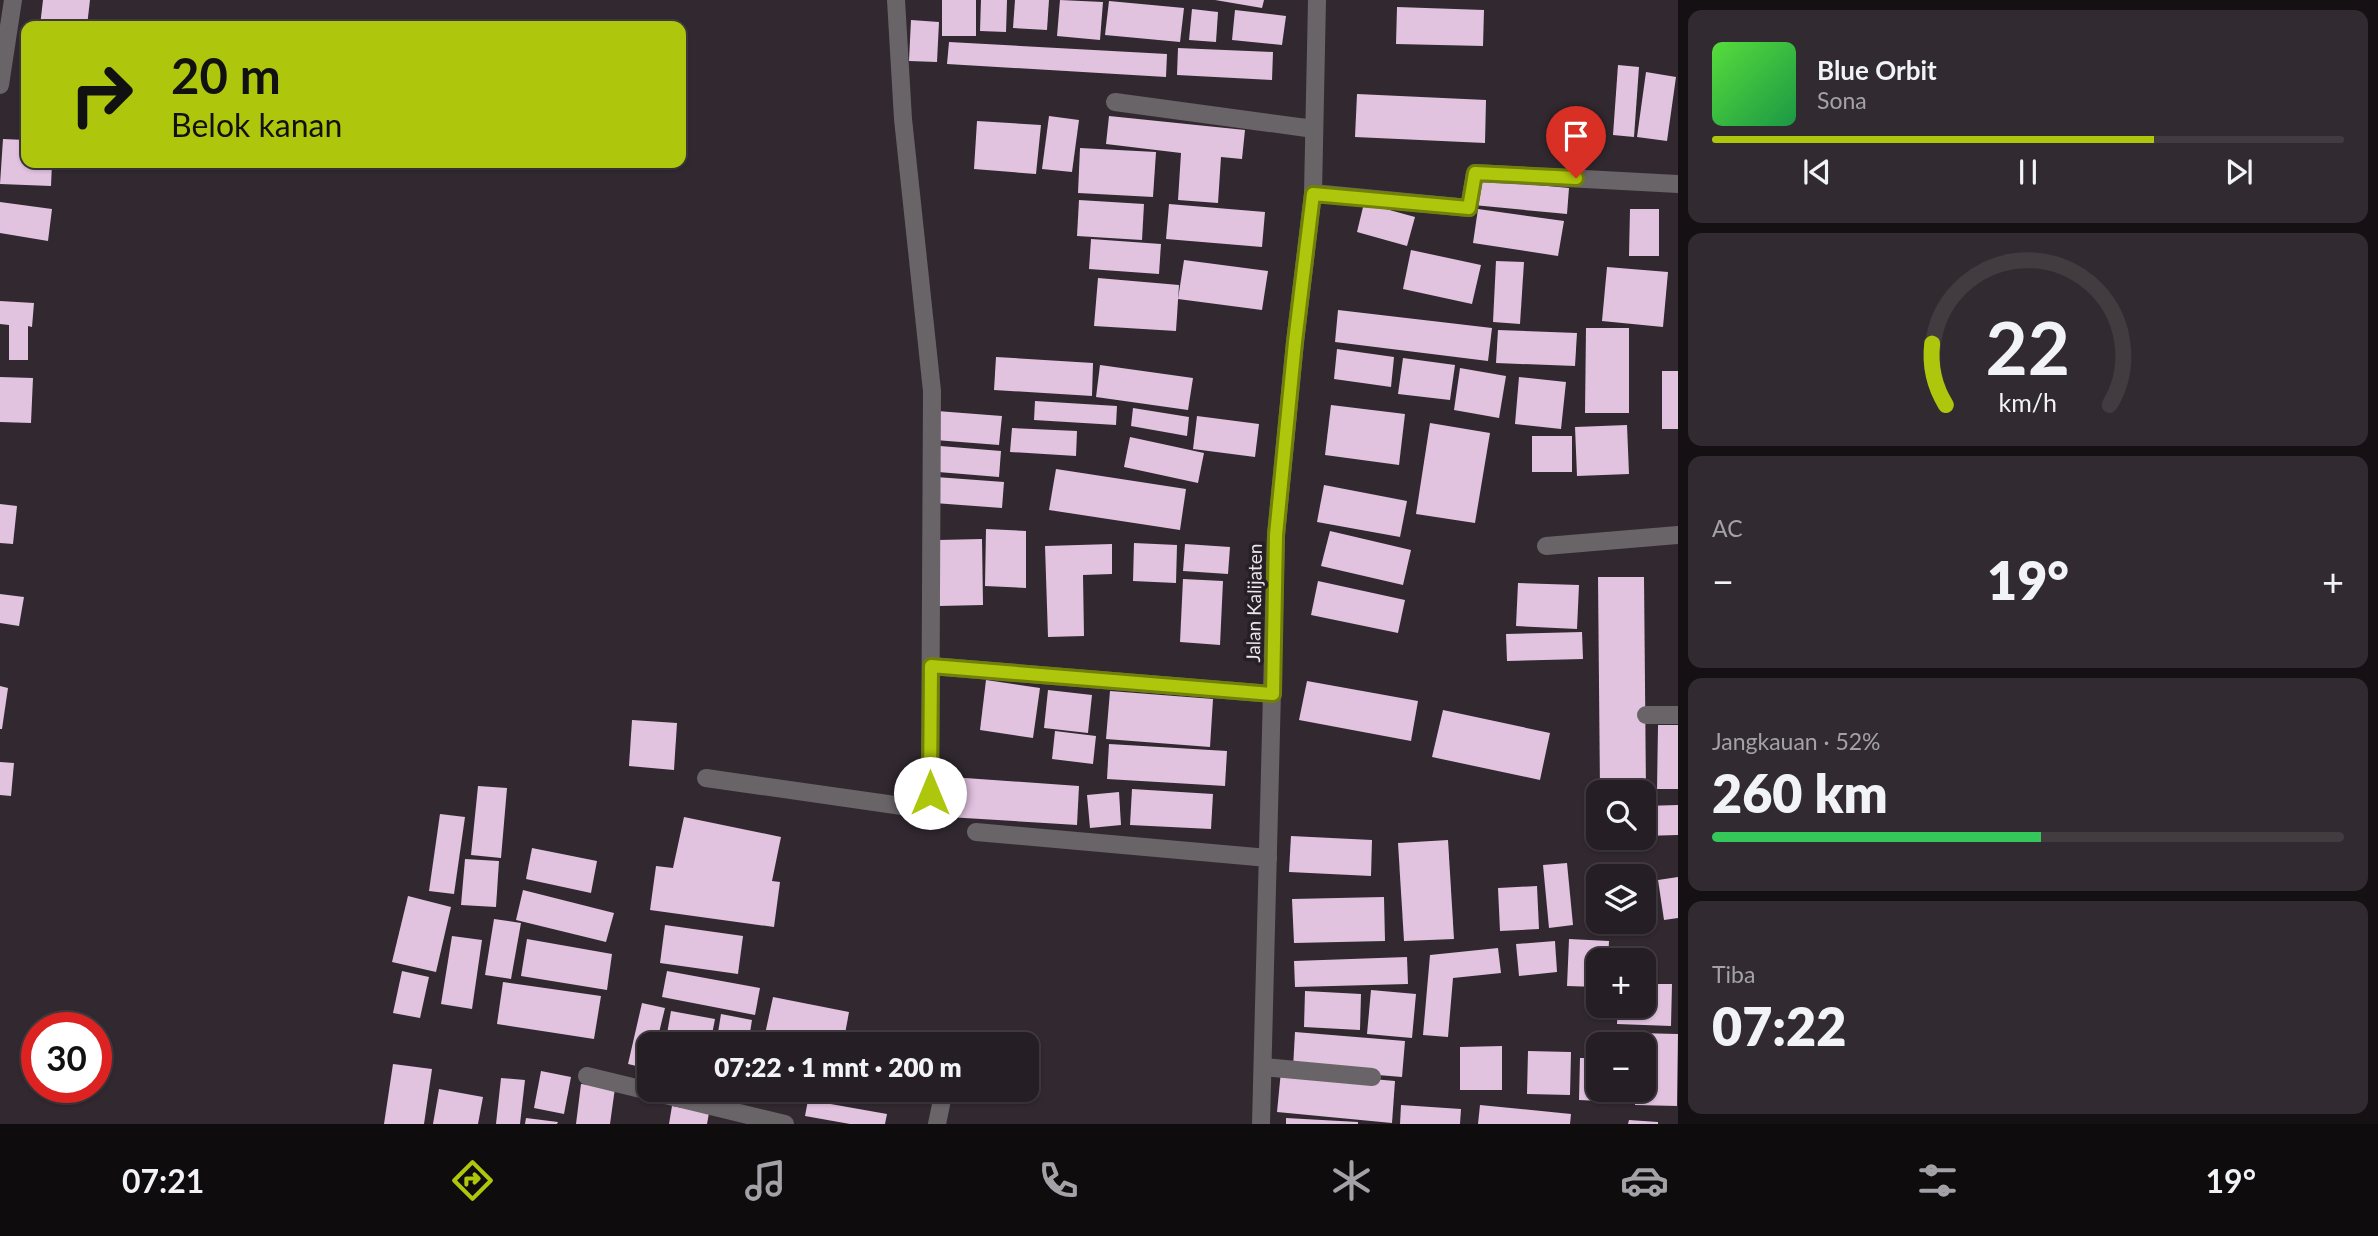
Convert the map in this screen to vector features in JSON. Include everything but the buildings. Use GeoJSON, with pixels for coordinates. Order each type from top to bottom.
{"type":"FeatureCollection","features":[{"type":"Feature","properties":{"kind":"street"},"geometry":{"type":"LineString","coordinates":[[0,85],[12,0]]}},
{"type":"Feature","properties":{"kind":"street"},"geometry":{"type":"LineString","coordinates":[[706,778],[909,807],[926,802],[930,793],[932,391],[903,119],[896,0]]}},
{"type":"Feature","properties":{"kind":"street","name":"Jalan Kalijaten"},"geometry":{"type":"LineString","coordinates":[[1261,1124],[1276,535],[1313,194],[1317,0]]}},
{"type":"Feature","properties":{"kind":"street"},"geometry":{"type":"LineString","coordinates":[[1115,102],[1314,129]]}},
{"type":"Feature","properties":{"kind":"street"},"geometry":{"type":"LineString","coordinates":[[1313,194],[1469,208],[1475,173],[1678,184]]}},
{"type":"Feature","properties":{"kind":"street"},"geometry":{"type":"LineString","coordinates":[[1546,546],[1678,535]]}},
{"type":"Feature","properties":{"kind":"street"},"geometry":{"type":"LineString","coordinates":[[931,666],[1273,694]]}},
{"type":"Feature","properties":{"kind":"street"},"geometry":{"type":"LineString","coordinates":[[1646,715],[1678,715]]}},
{"type":"Feature","properties":{"kind":"street"},"geometry":{"type":"LineString","coordinates":[[976,832],[1268,858]]}},
{"type":"Feature","properties":{"kind":"street"},"geometry":{"type":"LineString","coordinates":[[1263,1067],[1372,1077]]}},
{"type":"Feature","properties":{"kind":"street"},"geometry":{"type":"LineString","coordinates":[[587,1076],[785,1124]]}},
{"type":"Feature","properties":{"kind":"street"},"geometry":{"type":"LineString","coordinates":[[937,1124],[942,1102]]}},
{"type":"Feature","properties":{"kind":"route"},"geometry":{"type":"LineString","coordinates":[[930,793],[931,666],[1273,694],[1276,535],[1313,194],[1469,208],[1475,173],[1576,178]]}}]}
